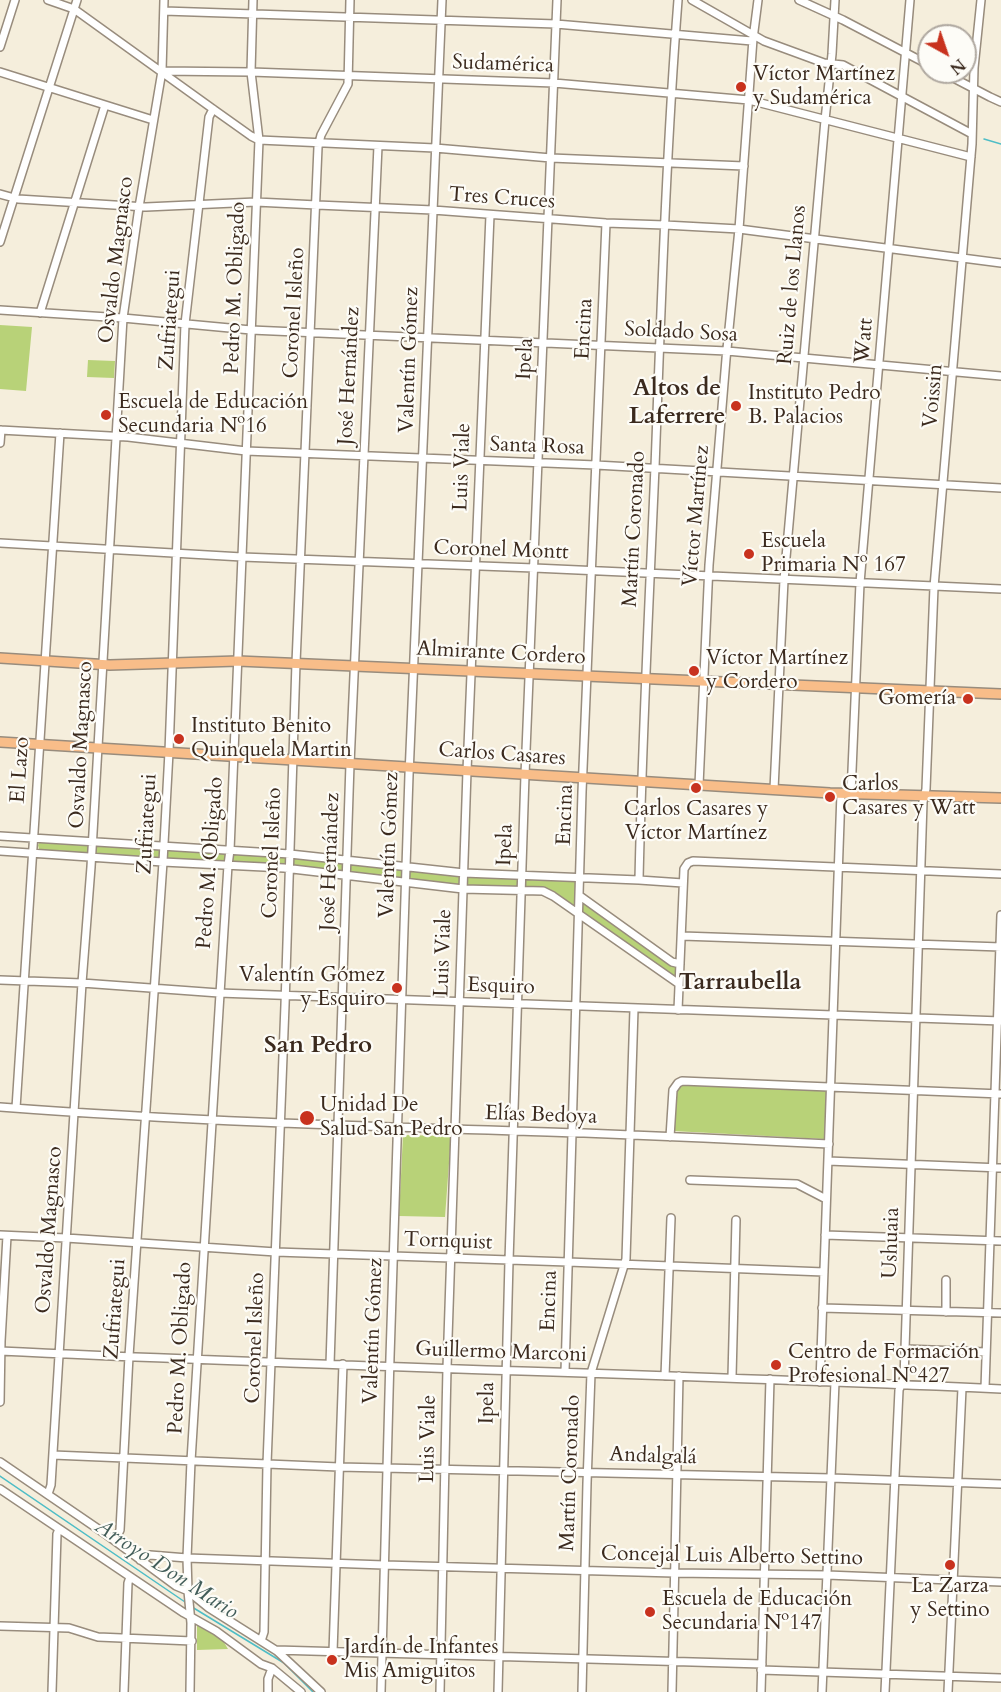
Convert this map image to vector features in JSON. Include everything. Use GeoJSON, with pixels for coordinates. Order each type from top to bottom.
{"type":"FeatureCollection","features":[{"type":"Feature","properties":{"kind":"main road","name":"Almirante Cordero"},"geometry":{"type":"LineString","coordinates":[[0,658],[103,665],[296,663],[1001,694]]}},
{"type":"Feature","properties":{"kind":"main road","name":"Carlos Casares"},"geometry":{"type":"LineString","coordinates":[[0,742],[583,779],[846,793],[1001,798]]}},
{"type":"Feature","properties":{"kind":"street"},"geometry":{"type":"LineString","coordinates":[[0,47],[15,0]]}},
{"type":"Feature","properties":{"kind":"street"},"geometry":{"type":"LineString","coordinates":[[48,0],[74,9],[259,140],[435,148],[551,158],[744,166]]}},
{"type":"Feature","properties":{"kind":"street"},"geometry":{"type":"LineString","coordinates":[[0,242],[77,0]]}},
{"type":"Feature","properties":{"kind":"street","name":"Osvaldo Magnasco"},"geometry":{"type":"LineString","coordinates":[[48,1494],[51,1485],[93,842],[123,318],[162,71],[164,0]]}},
{"type":"Feature","properties":{"kind":"street","name":"Pedro M. Obligado"},"geometry":{"type":"LineString","coordinates":[[190,1692],[192,1641],[187,1558],[191,1461],[219,993],[230,850],[259,140],[251,72],[253,0]]}},
{"type":"Feature","properties":{"kind":"street","name":"Coronel Isleño"},"geometry":{"type":"LineString","coordinates":[[261,1641],[264,1632],[267,1464],[286,994],[292,760],[319,142],[346,88],[349,76],[350,0]]}},
{"type":"Feature","properties":{"kind":"street","name":"Valentín Gómez"},"geometry":{"type":"LineString","coordinates":[[381,1692],[409,767],[442,0]]}},
{"type":"Feature","properties":{"kind":"street","name":"Ipela"},"geometry":{"type":"LineString","coordinates":[[498,1692],[508,1261],[525,775],[557,0]]}},
{"type":"Feature","properties":{"kind":"street","name":"Martín Coronado"},"geometry":{"type":"LineString","coordinates":[[639,880],[659,348],[671,93],[678,0]]}},
{"type":"Feature","properties":{"kind":"street"},"geometry":{"type":"LineString","coordinates":[[692,0],[753,38],[820,61],[843,65],[972,134]]}},
{"type":"Feature","properties":{"kind":"street","name":"Víctor Martínez"},"geometry":{"type":"LineString","coordinates":[[699,785],[708,576],[758,0]]}},
{"type":"Feature","properties":{"kind":"street"},"geometry":{"type":"LineString","coordinates":[[799,0],[917,59]]}},
{"type":"Feature","properties":{"kind":"street","name":"Ruiz de los Llanos"},"geometry":{"type":"LineString","coordinates":[[774,789],[784,580],[831,64],[834,0]]}},
{"type":"Feature","properties":{"kind":"street","name":"Watt"},"geometry":{"type":"LineString","coordinates":[[820,1382],[838,867],[855,687],[860,583],[910,0]]}},
{"type":"Feature","properties":{"kind":"street","name":"Voissin"},"geometry":{"type":"LineString","coordinates":[[925,795],[934,587],[971,157],[981,0]]}},
{"type":"Feature","properties":{"kind":"street"},"geometry":{"type":"LineString","coordinates":[[164,11],[556,24],[675,35],[753,38]]}},
{"type":"Feature","properties":{"kind":"street","name":"Sudamérica"},"geometry":{"type":"LineString","coordinates":[[162,71],[554,83],[749,100],[971,157]]}},
{"type":"Feature","properties":{"kind":"street"},"geometry":{"type":"LineString","coordinates":[[0,72],[153,120]]}},
{"type":"Feature","properties":{"kind":"street"},"geometry":{"type":"LineString","coordinates":[[966,84],[1001,102]]}},
{"type":"Feature","properties":{"kind":"street"},"geometry":{"type":"LineString","coordinates":[[40,313],[105,105]]}},
{"type":"Feature","properties":{"kind":"street","name":"Zufriategui"},"geometry":{"type":"LineString","coordinates":[[115,1541],[120,1530],[129,1356],[164,847],[185,324],[209,117],[213,109]]}},
{"type":"Feature","properties":{"kind":"street","name":"José Hernández"},"geometry":{"type":"LineString","coordinates":[[330,1364],[350,764],[378,146]]}},
{"type":"Feature","properties":{"kind":"street","name":"Tres Cruces"},"geometry":{"type":"LineString","coordinates":[[0,194],[14,198],[139,207],[256,202],[317,204],[739,230],[1001,263]]}},
{"type":"Feature","properties":{"kind":"street","name":"Luis Viale"},"geometry":{"type":"LineString","coordinates":[[440,1692],[447,1368],[459,1002],[490,215]]}},
{"type":"Feature","properties":{"kind":"street","name":"Encina"},"geometry":{"type":"LineString","coordinates":[[565,1372],[583,779],[606,223]]}},
{"type":"Feature","properties":{"kind":"street","name":"Soldado Sosa"},"geometry":{"type":"LineString","coordinates":[[0,310],[251,330],[727,351],[1001,376]]}},
{"type":"Feature","properties":{"kind":"street"},"geometry":{"type":"LineString","coordinates":[[0,430],[0,443]]}},
{"type":"Feature","properties":{"kind":"street","name":"Santa Rosa"},"geometry":{"type":"LineString","coordinates":[[0,430],[117,436],[246,451],[596,465],[1001,488]]}},
{"type":"Feature","properties":{"kind":"street","name":"El Lazo"},"geometry":{"type":"LineString","coordinates":[[16,1108],[60,433]]}},
{"type":"Feature","properties":{"kind":"street","name":"Coronel Montt"},"geometry":{"type":"LineString","coordinates":[[0,543],[242,557],[1001,589]]}},
{"type":"Feature","properties":{"kind":"street","name":"Ushuaia"},"geometry":{"type":"LineString","coordinates":[[885,1692],[899,1390],[904,1378],[915,1017],[925,795]]}},
{"type":"Feature","properties":{"kind":"street"},"geometry":{"type":"LineString","coordinates":[[0,836],[290,854],[464,873],[683,883]]}},
{"type":"Feature","properties":{"kind":"street"},"geometry":{"type":"LineString","coordinates":[[0,850],[290,869],[463,889],[547,892],[679,984]]}},
{"type":"Feature","properties":{"kind":"street"},"geometry":{"type":"LineString","coordinates":[[678,1010],[683,883],[684,869],[688,863],[693,861],[1001,874]]}},
{"type":"Feature","properties":{"kind":"street"},"geometry":{"type":"LineString","coordinates":[[580,896],[672,962],[680,964]]}},
{"type":"Feature","properties":{"kind":"street"},"geometry":{"type":"LineString","coordinates":[[985,1388],[991,1167],[998,1094],[1001,915]]}},
{"type":"Feature","properties":{"kind":"street"},"geometry":{"type":"LineString","coordinates":[[682,936],[1000,947]]}},
{"type":"Feature","properties":{"kind":"street","name":"Esquiro"},"geometry":{"type":"LineString","coordinates":[[0,980],[82,983],[219,993],[999,1021]]}},
{"type":"Feature","properties":{"kind":"street","name":"Martín Coronado"},"geometry":{"type":"LineString","coordinates":[[582,1692],[591,1373],[625,1264],[634,1009]]}},
{"type":"Feature","properties":{"kind":"street"},"geometry":{"type":"LineString","coordinates":[[670,1137],[673,1089],[682,1081],[998,1094]]}},
{"type":"Feature","properties":{"kind":"street","name":"Elías Bedoya"},"geometry":{"type":"LineString","coordinates":[[0,1107],[339,1126],[829,1144]]}},
{"type":"Feature","properties":{"kind":"street"},"geometry":{"type":"LineString","coordinates":[[828,1161],[1001,1168]]}},
{"type":"Feature","properties":{"kind":"street"},"geometry":{"type":"LineString","coordinates":[[690,1180],[797,1184],[826,1199]]}},
{"type":"Feature","properties":{"kind":"street"},"geometry":{"type":"LineString","coordinates":[[665,1376],[671,1218]]}},
{"type":"Feature","properties":{"kind":"street"},"geometry":{"type":"LineString","coordinates":[[732,1377],[736,1220]]}},
{"type":"Feature","properties":{"kind":"street"},"geometry":{"type":"LineString","coordinates":[[825,1235],[1001,1241]]}},
{"type":"Feature","properties":{"kind":"street"},"geometry":{"type":"LineString","coordinates":[[0,1402],[3,1236]]}},
{"type":"Feature","properties":{"kind":"street","name":"Tornquist"},"geometry":{"type":"LineString","coordinates":[[3,1236],[276,1252],[824,1272]]}},
{"type":"Feature","properties":{"kind":"street"},"geometry":{"type":"LineString","coordinates":[[945,1312],[946,1280]]}},
{"type":"Feature","properties":{"kind":"street"},"geometry":{"type":"LineString","coordinates":[[822,1308],[1001,1313]]}},
{"type":"Feature","properties":{"kind":"street"},"geometry":{"type":"LineString","coordinates":[[905,1349],[986,1352]]}},
{"type":"Feature","properties":{"kind":"street","name":"Guillermo Marconi"},"geometry":{"type":"LineString","coordinates":[[1,1351],[1001,1389]]}},
{"type":"Feature","properties":{"kind":"street"},"geometry":{"type":"LineString","coordinates":[[333,1652],[343,1365]]}},
{"type":"Feature","properties":{"kind":"street"},"geometry":{"type":"LineString","coordinates":[[672,1692],[679,1376]]}},
{"type":"Feature","properties":{"kind":"street"},"geometry":{"type":"LineString","coordinates":[[761,1692],[770,1379]]}},
{"type":"Feature","properties":{"kind":"street"},"geometry":{"type":"LineString","coordinates":[[822,1692],[836,1382]]}},
{"type":"Feature","properties":{"kind":"street"},"geometry":{"type":"LineString","coordinates":[[948,1692],[962,1388]]}},
{"type":"Feature","properties":{"kind":"street","name":"Andalgalá"},"geometry":{"type":"LineString","coordinates":[[53,1455],[339,1467],[1001,1484]]}},
{"type":"Feature","properties":{"kind":"street"},"geometry":{"type":"LineString","coordinates":[[0,1462],[176,1586],[276,1650],[321,1692]]}},
{"type":"Feature","properties":{"kind":"street"},"geometry":{"type":"LineString","coordinates":[[0,1489],[130,1577],[216,1631],[261,1664],[269,1678]]}},
{"type":"Feature","properties":{"kind":"street"},"geometry":{"type":"LineString","coordinates":[[52,1692],[59,1528]]}},
{"type":"Feature","properties":{"kind":"street","name":"Concejal Luis Alberto Settino"},"geometry":{"type":"LineString","coordinates":[[140,1560],[150,1554],[187,1558],[442,1567],[764,1573],[1001,1582]]}},
{"type":"Feature","properties":{"kind":"street"},"geometry":{"type":"LineString","coordinates":[[124,1692],[125,1638],[130,1577]]}},
{"type":"Feature","properties":{"kind":"street"},"geometry":{"type":"LineString","coordinates":[[0,1626],[74,1629],[98,1637],[192,1641]]}},
{"type":"Feature","properties":{"kind":"street"},"geometry":{"type":"LineString","coordinates":[[276,1650],[672,1662],[823,1672],[1001,1678]]}},
{"type":"Feature","properties":{"kind":"street"},"geometry":{"type":"LineString","coordinates":[[261,1664],[272,1668],[301,1692]]}},
{"type":"Feature","properties":{"kind":"street"},"geometry":{"type":"LineString","coordinates":[[268,1692],[272,1668]]}},
{"type":"Feature","properties":{"kind":"green space"},"geometry":{"type":"Polygon","coordinates":[[[0,325],[32,327],[26,391],[0,389],[0,325]]]}},
{"type":"Feature","properties":{"kind":"green space"},"geometry":{"type":"Polygon","coordinates":[[[88,360],[115,361],[114,378],[87,377],[88,360]]]}},
{"type":"Feature","properties":{"kind":"green space"},"geometry":{"type":"Polygon","coordinates":[[[40,842],[95,843],[232,852],[579,879],[580,896],[676,963],[680,982],[552,891],[544,888],[464,887],[404,880],[92,856],[39,849],[40,842]]]}},
{"type":"Feature","properties":{"kind":"green space"},"geometry":{"type":"Polygon","coordinates":[[[684,1084],[827,1090],[824,1139],[673,1131],[674,1098],[676,1092],[684,1084]]]}},
{"type":"Feature","properties":{"kind":"green space"},"geometry":{"type":"Polygon","coordinates":[[[403,1135],[451,1136],[445,1217],[399,1216],[403,1135]]]}},
{"type":"Feature","properties":{"kind":"green space"},"geometry":{"type":"Polygon","coordinates":[[[197,1622],[222,1639],[228,1649],[197,1650],[197,1622]]]}},
{"type":"Feature","properties":{"kind":"waterway"},"geometry":{"type":"LineString","coordinates":[[984,139],[1001,144]]}},
{"type":"Feature","properties":{"kind":"waterway","name":"Arroyo Don Mario"},"geometry":{"type":"LineString","coordinates":[[0,1476],[185,1602]]}},
{"type":"Feature","properties":{"kind":"waterway","name":"Arroyo Don Mario"},"geometry":{"type":"LineString","coordinates":[[192,1607],[284,1663],[313,1692]]}},
{"type":"Feature","properties":{"kind":"place","name":"Víctor Martínez y Sudamérica"},"geometry":{"type":"Point","coordinates":[741,87]}},
{"type":"Feature","properties":{"kind":"place","name":"Instituto Pedro B. Palacios"},"geometry":{"type":"Point","coordinates":[736,406]}},
{"type":"Feature","properties":{"kind":"place","name":"Escuela de Educación Secundaria Nº16"},"geometry":{"type":"Point","coordinates":[106,415]}},
{"type":"Feature","properties":{"kind":"place","name":"Escuela Primaria Nº 167"},"geometry":{"type":"Point","coordinates":[749,554]}},
{"type":"Feature","properties":{"kind":"place","name":"Víctor Martínez y Cordero"},"geometry":{"type":"Point","coordinates":[694,671]}},
{"type":"Feature","properties":{"kind":"place","name":"Gomería"},"geometry":{"type":"Point","coordinates":[968,699]}},
{"type":"Feature","properties":{"kind":"place","name":"Instituto Benito Quinquela Martin"},"geometry":{"type":"Point","coordinates":[179,739]}},
{"type":"Feature","properties":{"kind":"place","name":"Carlos Casares y Víctor Martínez"},"geometry":{"type":"Point","coordinates":[696,788]}},
{"type":"Feature","properties":{"kind":"place","name":"Carlos Casares y Watt"},"geometry":{"type":"Point","coordinates":[830,797]}},
{"type":"Feature","properties":{"kind":"place","name":"Valentín Gómez y Esquiro"},"geometry":{"type":"Point","coordinates":[397,988]}},
{"type":"Feature","properties":{"kind":"place","name":"Unidad De Salud San Pedro"},"geometry":{"type":"Point","coordinates":[307,1118]}},
{"type":"Feature","properties":{"kind":"place","name":"Centro de Formación Profesional Nº427"},"geometry":{"type":"Point","coordinates":[776,1365]}},
{"type":"Feature","properties":{"kind":"place","name":"La Zarza y Settino"},"geometry":{"type":"Point","coordinates":[950,1565]}},
{"type":"Feature","properties":{"kind":"place","name":"Escuela de Educación Secundaria Nº147"},"geometry":{"type":"Point","coordinates":[650,1612]}},
{"type":"Feature","properties":{"kind":"place","name":"Jardín de Infantes Mis Amiguitos"},"geometry":{"type":"Point","coordinates":[332,1660]}},
{"type":"Feature","properties":{"kind":"district","name":"Altos de Laferrere"},"geometry":{"type":"Point","coordinates":[677,403]}},
{"type":"Feature","properties":{"kind":"district","name":"Tarraubella"},"geometry":{"type":"Point","coordinates":[740,983]}},
{"type":"Feature","properties":{"kind":"district","name":"San Pedro"},"geometry":{"type":"Point","coordinates":[318,1046]}}]}
